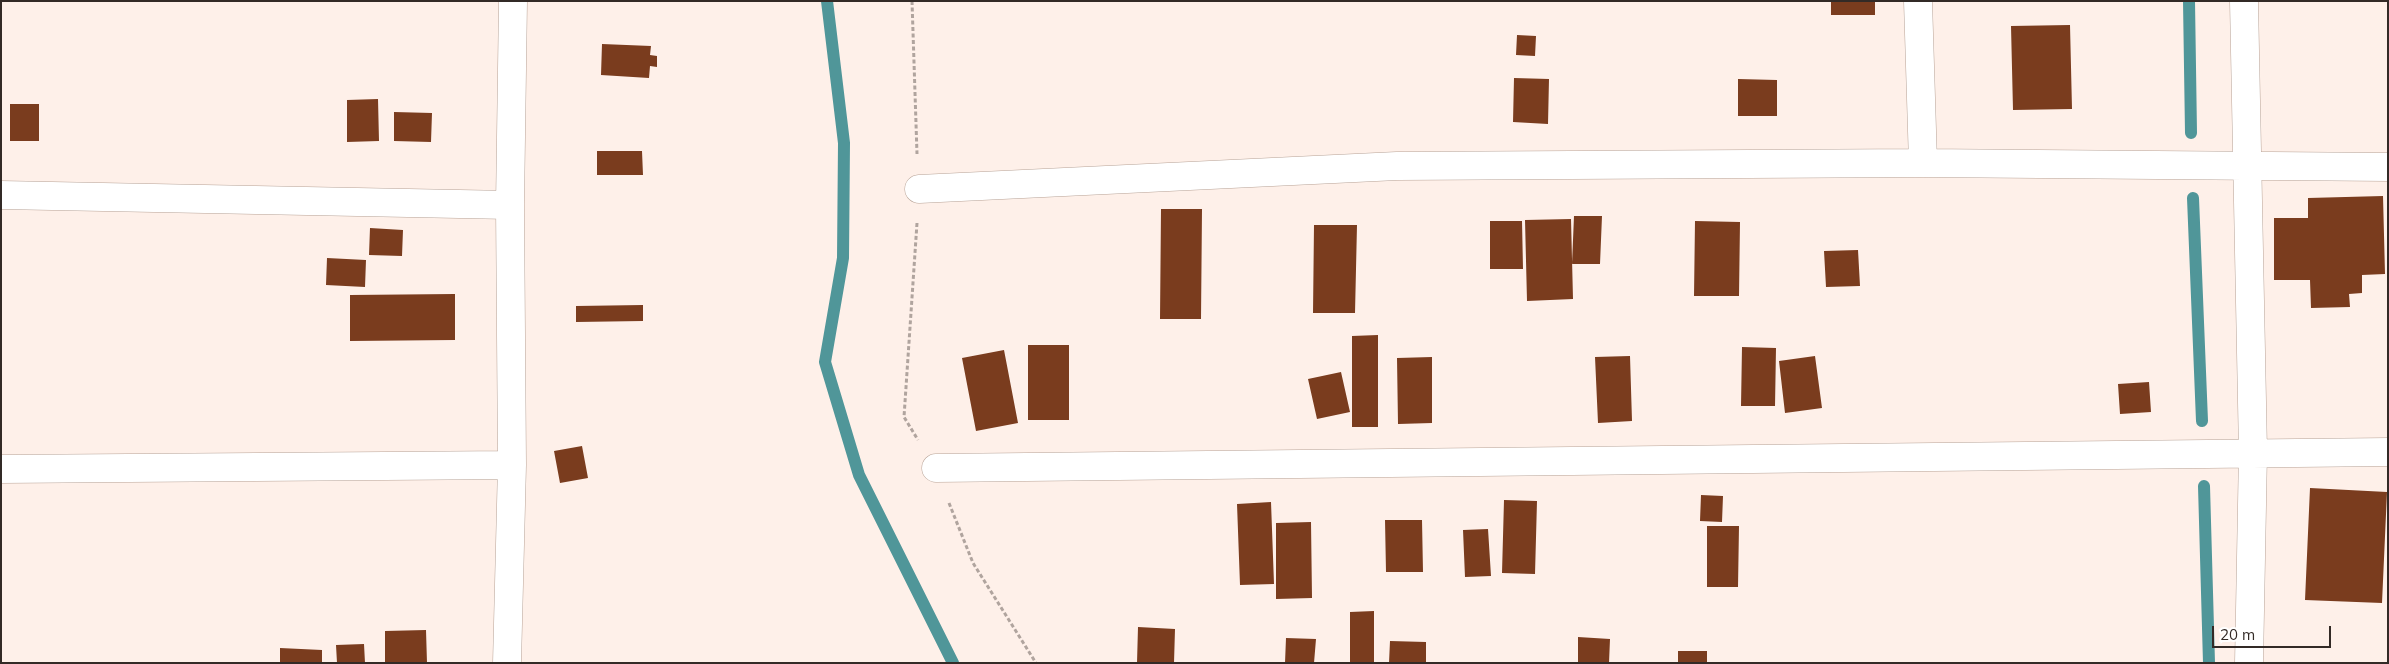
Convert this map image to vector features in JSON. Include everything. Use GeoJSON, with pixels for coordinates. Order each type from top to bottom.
{"type":"FeatureCollection","features":[{"type":"Feature","properties":{"kind":"street"},"geometry":{"type":"LineString","coordinates":[[506,663],[512,465],[510,205],[513,1]]}},
{"type":"Feature","properties":{"kind":"street"},"geometry":{"type":"LineString","coordinates":[[1918,1],[1923,163]]}},
{"type":"Feature","properties":{"kind":"street"},"geometry":{"type":"LineString","coordinates":[[2244,1],[2253,452],[2250,663]]}},
{"type":"Feature","properties":{"kind":"street"},"geometry":{"type":"LineString","coordinates":[[919,189],[1396,166],[1923,163],[2388,167]]}},
{"type":"Feature","properties":{"kind":"street"},"geometry":{"type":"LineString","coordinates":[[1,195],[510,205]]}},
{"type":"Feature","properties":{"kind":"street"},"geometry":{"type":"LineString","coordinates":[[936,468],[2388,452]]}},
{"type":"Feature","properties":{"kind":"street"},"geometry":{"type":"LineString","coordinates":[[1,469],[512,465]]}},
{"type":"Feature","properties":{"kind":"path"},"geometry":{"type":"LineString","coordinates":[[912,1],[919,189],[904,417],[936,468],[973,563],[1036,663]]}},
{"type":"Feature","properties":{"kind":"building"},"geometry":{"type":"Polygon","coordinates":[[[1831,1],[1875,1],[1875,15],[1831,15],[1831,1]]]}},
{"type":"Feature","properties":{"kind":"building"},"geometry":{"type":"Polygon","coordinates":[[[2070,25],[2072,109],[2013,110],[2011,26],[2070,25]]]}},
{"type":"Feature","properties":{"kind":"building"},"geometry":{"type":"Polygon","coordinates":[[[1517,35],[1536,36],[1535,56],[1516,55],[1517,35]]]}},
{"type":"Feature","properties":{"kind":"building"},"geometry":{"type":"Polygon","coordinates":[[[602,44],[651,46],[650,55],[657,56],[657,67],[650,66],[649,78],[601,75],[602,44]]]}},
{"type":"Feature","properties":{"kind":"building"},"geometry":{"type":"Polygon","coordinates":[[[1514,78],[1549,79],[1548,124],[1513,122],[1514,78]]]}},
{"type":"Feature","properties":{"kind":"building"},"geometry":{"type":"Polygon","coordinates":[[[1738,79],[1777,80],[1777,116],[1738,116],[1738,79]]]}},
{"type":"Feature","properties":{"kind":"building"},"geometry":{"type":"Polygon","coordinates":[[[378,99],[379,141],[347,142],[347,100],[378,99]]]}},
{"type":"Feature","properties":{"kind":"building"},"geometry":{"type":"Polygon","coordinates":[[[10,104],[39,104],[39,141],[10,141],[10,104]]]}},
{"type":"Feature","properties":{"kind":"building"},"geometry":{"type":"Polygon","coordinates":[[[394,112],[432,113],[431,142],[394,141],[394,112]]]}},
{"type":"Feature","properties":{"kind":"building"},"geometry":{"type":"Polygon","coordinates":[[[597,151],[642,151],[643,175],[597,175],[597,151]]]}},
{"type":"Feature","properties":{"kind":"building"},"geometry":{"type":"Polygon","coordinates":[[[2383,196],[2385,274],[2362,275],[2362,293],[2349,294],[2350,307],[2311,308],[2310,280],[2274,280],[2274,218],[2308,218],[2308,198],[2383,196]]]}},
{"type":"Feature","properties":{"kind":"building"},"geometry":{"type":"Polygon","coordinates":[[[1161,209],[1202,209],[1201,319],[1160,319],[1161,209]]]}},
{"type":"Feature","properties":{"kind":"building"},"geometry":{"type":"Polygon","coordinates":[[[1574,216],[1602,216],[1600,264],[1572,264],[1574,216]]]}},
{"type":"Feature","properties":{"kind":"building"},"geometry":{"type":"Polygon","coordinates":[[[1571,219],[1573,299],[1527,301],[1525,220],[1571,219]]]}},
{"type":"Feature","properties":{"kind":"building"},"geometry":{"type":"Polygon","coordinates":[[[1490,221],[1522,221],[1523,269],[1490,269],[1490,221]]]}},
{"type":"Feature","properties":{"kind":"building"},"geometry":{"type":"Polygon","coordinates":[[[1695,221],[1740,222],[1739,296],[1694,296],[1695,221]]]}},
{"type":"Feature","properties":{"kind":"building"},"geometry":{"type":"Polygon","coordinates":[[[1314,225],[1357,225],[1355,313],[1313,313],[1314,225]]]}},
{"type":"Feature","properties":{"kind":"building"},"geometry":{"type":"Polygon","coordinates":[[[370,228],[403,230],[402,256],[369,255],[370,228]]]}},
{"type":"Feature","properties":{"kind":"building"},"geometry":{"type":"Polygon","coordinates":[[[1858,250],[1860,286],[1826,287],[1824,251],[1858,250]]]}},
{"type":"Feature","properties":{"kind":"building"},"geometry":{"type":"Polygon","coordinates":[[[327,258],[366,260],[365,287],[326,285],[327,258]]]}},
{"type":"Feature","properties":{"kind":"building"},"geometry":{"type":"Polygon","coordinates":[[[455,294],[455,340],[350,341],[350,295],[455,294]]]}},
{"type":"Feature","properties":{"kind":"building"},"geometry":{"type":"Polygon","coordinates":[[[643,305],[643,321],[576,322],[576,306],[643,305]]]}},
{"type":"Feature","properties":{"kind":"building"},"geometry":{"type":"Polygon","coordinates":[[[1378,335],[1378,427],[1352,427],[1352,336],[1378,335]]]}},
{"type":"Feature","properties":{"kind":"building"},"geometry":{"type":"Polygon","coordinates":[[[1028,345],[1069,345],[1069,420],[1028,420],[1028,345]]]}},
{"type":"Feature","properties":{"kind":"building"},"geometry":{"type":"Polygon","coordinates":[[[1742,347],[1776,348],[1775,406],[1741,406],[1742,347]]]}},
{"type":"Feature","properties":{"kind":"building"},"geometry":{"type":"Polygon","coordinates":[[[1004,350],[1018,423],[976,431],[962,358],[1004,350]]]}},
{"type":"Feature","properties":{"kind":"building"},"geometry":{"type":"Polygon","coordinates":[[[1630,356],[1632,421],[1598,423],[1595,357],[1630,356]]]}},
{"type":"Feature","properties":{"kind":"building"},"geometry":{"type":"Polygon","coordinates":[[[1815,356],[1822,408],[1785,413],[1779,361],[1815,356]]]}},
{"type":"Feature","properties":{"kind":"building"},"geometry":{"type":"Polygon","coordinates":[[[1432,357],[1432,423],[1398,424],[1397,358],[1432,357]]]}},
{"type":"Feature","properties":{"kind":"building"},"geometry":{"type":"Polygon","coordinates":[[[1341,372],[1350,412],[1317,419],[1308,379],[1341,372]]]}},
{"type":"Feature","properties":{"kind":"building"},"geometry":{"type":"Polygon","coordinates":[[[2149,382],[2151,412],[2120,414],[2118,384],[2149,382]]]}},
{"type":"Feature","properties":{"kind":"building"},"geometry":{"type":"Polygon","coordinates":[[[582,446],[588,478],[560,483],[554,451],[582,446]]]}},
{"type":"Feature","properties":{"kind":"building"},"geometry":{"type":"Polygon","coordinates":[[[2310,488],[2387,492],[2382,603],[2305,600],[2310,488]]]}},
{"type":"Feature","properties":{"kind":"building"},"geometry":{"type":"Polygon","coordinates":[[[1701,495],[1723,496],[1722,522],[1700,521],[1701,495]]]}},
{"type":"Feature","properties":{"kind":"building"},"geometry":{"type":"Polygon","coordinates":[[[1504,500],[1537,501],[1535,574],[1502,573],[1504,500]]]}},
{"type":"Feature","properties":{"kind":"building"},"geometry":{"type":"Polygon","coordinates":[[[1271,502],[1274,584],[1240,585],[1237,504],[1271,502]]]}},
{"type":"Feature","properties":{"kind":"building"},"geometry":{"type":"Polygon","coordinates":[[[1385,520],[1422,520],[1423,572],[1386,572],[1385,520]]]}},
{"type":"Feature","properties":{"kind":"building"},"geometry":{"type":"Polygon","coordinates":[[[1311,522],[1312,598],[1276,599],[1276,523],[1311,522]]]}},
{"type":"Feature","properties":{"kind":"building"},"geometry":{"type":"Polygon","coordinates":[[[1707,526],[1739,526],[1738,587],[1707,587],[1707,526]]]}},
{"type":"Feature","properties":{"kind":"building"},"geometry":{"type":"Polygon","coordinates":[[[1488,529],[1491,576],[1465,577],[1463,530],[1488,529]]]}},
{"type":"Feature","properties":{"kind":"building"},"geometry":{"type":"Polygon","coordinates":[[[1374,611],[1374,663],[1350,663],[1350,612],[1374,611]]]}},
{"type":"Feature","properties":{"kind":"building"},"geometry":{"type":"Polygon","coordinates":[[[1138,627],[1175,629],[1174,663],[1137,663],[1138,627]]]}},
{"type":"Feature","properties":{"kind":"building"},"geometry":{"type":"Polygon","coordinates":[[[426,630],[427,663],[385,663],[385,631],[426,630]]]}},
{"type":"Feature","properties":{"kind":"building"},"geometry":{"type":"Polygon","coordinates":[[[1578,637],[1610,639],[1609,663],[1578,663],[1578,637]]]}},
{"type":"Feature","properties":{"kind":"building"},"geometry":{"type":"Polygon","coordinates":[[[1286,638],[1316,639],[1314,663],[1285,663],[1286,638]]]}},
{"type":"Feature","properties":{"kind":"building"},"geometry":{"type":"Polygon","coordinates":[[[1390,641],[1426,642],[1426,663],[1389,663],[1390,641]]]}},
{"type":"Feature","properties":{"kind":"building"},"geometry":{"type":"Polygon","coordinates":[[[364,644],[365,663],[337,663],[336,645],[364,644]]]}},
{"type":"Feature","properties":{"kind":"building"},"geometry":{"type":"Polygon","coordinates":[[[280,648],[322,650],[322,663],[280,663],[280,648]]]}},
{"type":"Feature","properties":{"kind":"building"},"geometry":{"type":"Polygon","coordinates":[[[1678,651],[1707,651],[1707,663],[1678,663],[1678,651]]]}},
{"type":"Feature","properties":{"kind":"waterway"},"geometry":{"type":"LineString","coordinates":[[827,1],[844,143],[843,258],[825,362],[859,475],[953,663]]}},
{"type":"Feature","properties":{"kind":"waterway"},"geometry":{"type":"LineString","coordinates":[[2189,1],[2191,133]]}},
{"type":"Feature","properties":{"kind":"waterway"},"geometry":{"type":"LineString","coordinates":[[2193,198],[2202,421]]}},
{"type":"Feature","properties":{"kind":"waterway"},"geometry":{"type":"LineString","coordinates":[[2204,486],[2209,663]]}}]}
